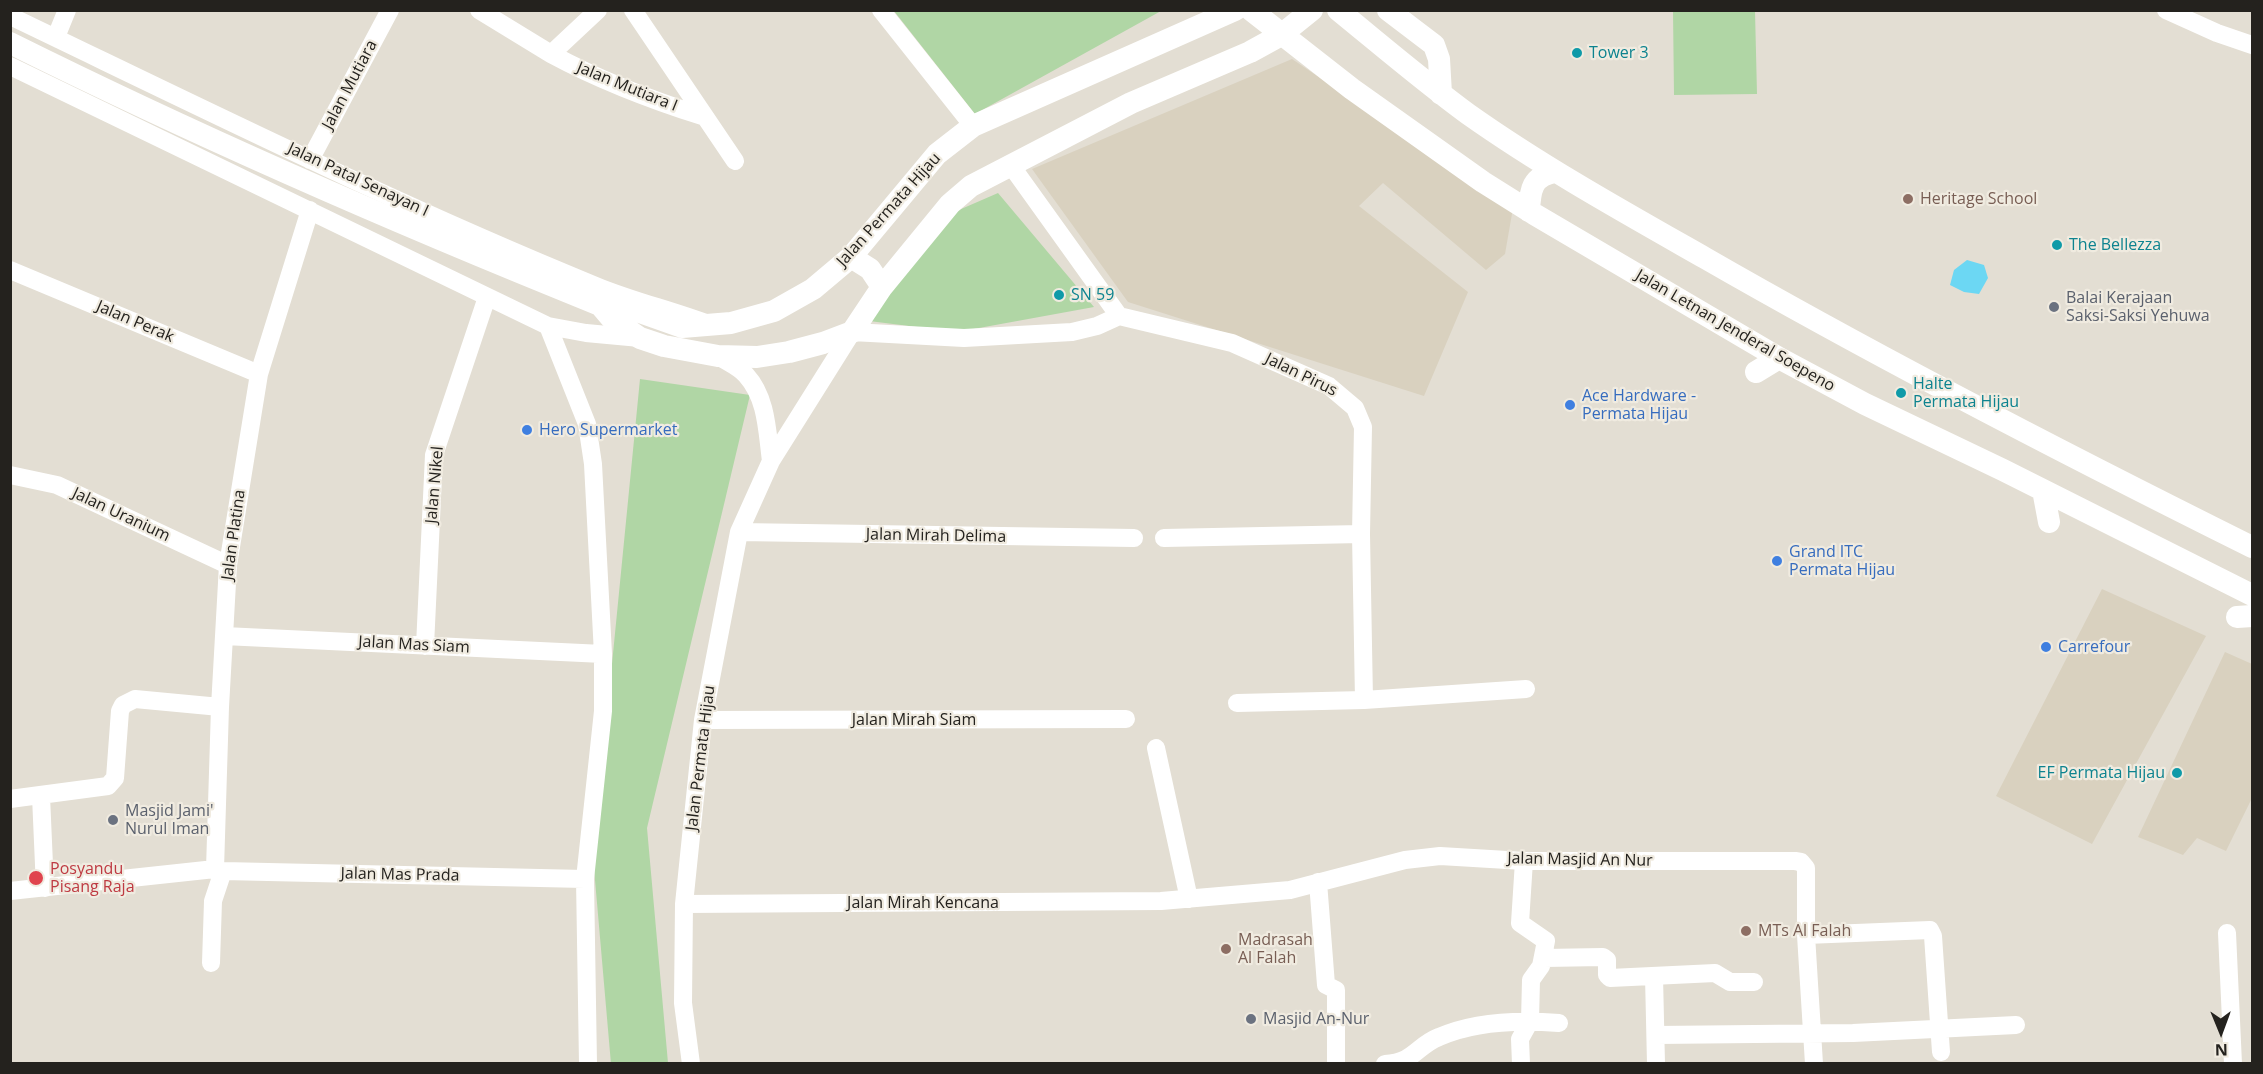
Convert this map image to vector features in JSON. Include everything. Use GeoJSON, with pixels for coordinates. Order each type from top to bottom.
{"type":"FeatureCollection","features":[{"type":"Feature","properties":{"kind":"main road","name":"Jalan Permata Hijau"},"geometry":{"type":"LineString","coordinates":[[591,301],[617,304],[682,327],[713,326],[754,318],[774,311],[813,290],[850,257],[937,154],[973,126],[1235,10]]}},
{"type":"Feature","properties":{"kind":"main road","name":"Jalan Letnan Jenderal Soepeno"},"geometry":{"type":"LineString","coordinates":[[1251,10],[1352,89],[1483,182],[1779,358],[1865,404],[2253,595]]}},
{"type":"Feature","properties":{"kind":"main road","name":"Jalan Permata Hijau"},"geometry":{"type":"LineString","coordinates":[[852,332],[882,287],[950,204],[971,186],[1131,103],[1250,52],[1281,35],[1312,10]]}},
{"type":"Feature","properties":{"kind":"main road"},"geometry":{"type":"LineString","coordinates":[[1338,10],[1441,94],[1555,172],[1900,368],[2027,435],[2253,547]]}},
{"type":"Feature","properties":{"kind":"main road"},"geometry":{"type":"LineString","coordinates":[[1388,10],[1434,45],[1439,59],[1441,94]]}},
{"type":"Feature","properties":{"kind":"main road","name":"Jalan Patal Senayan I"},"geometry":{"type":"LineString","coordinates":[[10,43],[328,191],[483,258],[591,301]]}},
{"type":"Feature","properties":{"kind":"main road"},"geometry":{"type":"LineString","coordinates":[[1529,210],[1532,187],[1545,174],[1555,172]]}},
{"type":"Feature","properties":{"kind":"main road"},"geometry":{"type":"LineString","coordinates":[[850,257],[870,269],[882,287]]}},
{"type":"Feature","properties":{"kind":"main road"},"geometry":{"type":"LineString","coordinates":[[591,301],[640,338],[664,346],[718,356],[757,357],[789,352],[852,332]]}},
{"type":"Feature","properties":{"kind":"main road"},"geometry":{"type":"LineString","coordinates":[[1755,372],[1779,358]]}},
{"type":"Feature","properties":{"kind":"main road"},"geometry":{"type":"LineString","coordinates":[[2043,490],[2049,522]]}},
{"type":"Feature","properties":{"kind":"street"},"geometry":{"type":"LineString","coordinates":[[56,38],[67,10]]}},
{"type":"Feature","properties":{"kind":"street","name":"Jalan Mutiara"},"geometry":{"type":"LineString","coordinates":[[310,159],[390,10]]}},
{"type":"Feature","properties":{"kind":"street","name":"Jalan Mutiara I"},"geometry":{"type":"LineString","coordinates":[[479,10],[591,76],[657,102],[705,117]]}},
{"type":"Feature","properties":{"kind":"street","name":"Jalan Mutiara I"},"geometry":{"type":"LineString","coordinates":[[551,54],[598,10]]}},
{"type":"Feature","properties":{"kind":"street","name":"Jalan Mutiara I"},"geometry":{"type":"LineString","coordinates":[[633,10],[735,161]]}},
{"type":"Feature","properties":{"kind":"street"},"geometry":{"type":"LineString","coordinates":[[881,10],[973,126]]}},
{"type":"Feature","properties":{"kind":"street"},"geometry":{"type":"LineString","coordinates":[[2166,10],[2217,33],[2253,45]]}},
{"type":"Feature","properties":{"kind":"street","name":"Jalan Patal Senayan I"},"geometry":{"type":"LineString","coordinates":[[10,16],[310,159],[595,286],[713,326]]}},
{"type":"Feature","properties":{"kind":"street"},"geometry":{"type":"LineString","coordinates":[[10,66],[548,326],[586,333],[640,338]]}},
{"type":"Feature","properties":{"kind":"street"},"geometry":{"type":"LineString","coordinates":[[852,332],[949,338],[1072,332],[1097,326],[1119,316],[1011,164]]}},
{"type":"Feature","properties":{"kind":"street","name":"Jalan Platina"},"geometry":{"type":"LineString","coordinates":[[211,963],[213,901],[219,870],[220,707],[228,565],[259,375],[310,210]]}},
{"type":"Feature","properties":{"kind":"street","name":"Jalan Perak"},"geometry":{"type":"LineString","coordinates":[[10,270],[259,375]]}},
{"type":"Feature","properties":{"kind":"street","name":"Jalan Nikel"},"geometry":{"type":"LineString","coordinates":[[425,646],[434,455],[487,297]]}},
{"type":"Feature","properties":{"kind":"street","name":"Jalan Pirus"},"geometry":{"type":"LineString","coordinates":[[1119,316],[1232,343],[1329,386],[1355,408],[1363,427],[1361,534],[1364,700]]}},
{"type":"Feature","properties":{"kind":"street"},"geometry":{"type":"LineString","coordinates":[[548,326],[587,424],[593,464],[603,654],[603,711],[585,879],[588,1064]]}},
{"type":"Feature","properties":{"kind":"street","name":"Jalan Permata Hijau"},"geometry":{"type":"LineString","coordinates":[[691,1064],[683,1003],[684,904],[703,720],[739,532],[771,460],[852,332]]}},
{"type":"Feature","properties":{"kind":"street"},"geometry":{"type":"LineString","coordinates":[[718,356],[745,374],[757,390],[766,414],[771,460]]}},
{"type":"Feature","properties":{"kind":"street","name":"Jalan Uranium"},"geometry":{"type":"LineString","coordinates":[[10,475],[57,485],[228,565]]}},
{"type":"Feature","properties":{"kind":"street","name":"Jalan Mirah Delima"},"geometry":{"type":"LineString","coordinates":[[739,532],[1134,538]]}},
{"type":"Feature","properties":{"kind":"street"},"geometry":{"type":"LineString","coordinates":[[1164,538],[1361,534]]}},
{"type":"Feature","properties":{"kind":"street","name":"Jalan Mas Siam"},"geometry":{"type":"LineString","coordinates":[[224,636],[603,654]]}},
{"type":"Feature","properties":{"kind":"street"},"geometry":{"type":"LineString","coordinates":[[1237,703],[1364,700],[1526,689]]}},
{"type":"Feature","properties":{"kind":"street"},"geometry":{"type":"LineString","coordinates":[[10,799],[101,788],[112,782],[115,778],[120,711],[123,705],[135,699],[220,707]]}},
{"type":"Feature","properties":{"kind":"street","name":"Jalan Mirah Siam"},"geometry":{"type":"LineString","coordinates":[[703,720],[1126,719]]}},
{"type":"Feature","properties":{"kind":"street"},"geometry":{"type":"LineString","coordinates":[[1155,748],[1189,899]]}},
{"type":"Feature","properties":{"kind":"street"},"geometry":{"type":"LineString","coordinates":[[41,796],[45,888]]}},
{"type":"Feature","properties":{"kind":"street","name":"Jalan Masjid An Nur"},"geometry":{"type":"LineString","coordinates":[[1161,902],[1290,890],[1404,860],[1429,857],[1524,861],[1799,862],[1806,868],[1806,935],[1814,1064]]}},
{"type":"Feature","properties":{"kind":"street"},"geometry":{"type":"LineString","coordinates":[[1521,1064],[1520,1039],[1530,1021],[1531,980],[1544,958],[1545,939],[1520,923],[1524,861]]}},
{"type":"Feature","properties":{"kind":"street","name":"Jalan Mas Prada"},"geometry":{"type":"LineString","coordinates":[[10,891],[219,870],[585,879]]}},
{"type":"Feature","properties":{"kind":"street"},"geometry":{"type":"LineString","coordinates":[[1318,882],[1326,985],[1336,990],[1336,1064]]}},
{"type":"Feature","properties":{"kind":"street","name":"Jalan Mirah Kencana"},"geometry":{"type":"LineString","coordinates":[[684,904],[1161,902]]}},
{"type":"Feature","properties":{"kind":"street"},"geometry":{"type":"LineString","coordinates":[[1806,935],[1930,930],[1933,936],[1941,1052]]}},
{"type":"Feature","properties":{"kind":"street"},"geometry":{"type":"LineString","coordinates":[[2227,933],[2233,1064]]}},
{"type":"Feature","properties":{"kind":"street"},"geometry":{"type":"LineString","coordinates":[[1544,958],[1603,957],[1607,961],[1608,978],[1715,973],[1730,982],[1754,982]]}},
{"type":"Feature","properties":{"kind":"street"},"geometry":{"type":"LineString","coordinates":[[1654,976],[1656,1064]]}},
{"type":"Feature","properties":{"kind":"street"},"geometry":{"type":"LineString","coordinates":[[1385,1064],[1408,1059],[1441,1035],[1476,1026],[1530,1021],[1559,1023]]}},
{"type":"Feature","properties":{"kind":"street"},"geometry":{"type":"LineString","coordinates":[[1656,1035],[1812,1034],[2016,1025]]}},
{"type":"Feature","properties":{"kind":"shaded area"},"geometry":{"type":"Polygon","coordinates":[[[1292,59],[1513,208],[1505,254],[1486,270],[1383,183],[1359,206],[1468,292],[1424,396],[1128,302],[1032,169],[1292,59]]]}},
{"type":"Feature","properties":{"kind":"shaded area"},"geometry":{"type":"Polygon","coordinates":[[[2102,589],[2206,636],[2092,844],[1996,796],[2102,589]]]}},
{"type":"Feature","properties":{"kind":"shaded area"},"geometry":{"type":"Polygon","coordinates":[[[2225,652],[2252,664],[2252,798],[2226,851],[2197,838],[2183,855],[2138,837],[2225,652]]]}},
{"type":"Feature","properties":{"kind":"green space"},"geometry":{"type":"Polygon","coordinates":[[[894,11],[1161,11],[975,114],[894,11]]]}},
{"type":"Feature","properties":{"kind":"green space"},"geometry":{"type":"Polygon","coordinates":[[[1673,11],[1755,11],[1757,94],[1674,95],[1673,11]]]}},
{"type":"Feature","properties":{"kind":"green space"},"geometry":{"type":"Polygon","coordinates":[[[998,193],[1094,307],[957,332],[861,320],[952,213],[998,193]]]}},
{"type":"Feature","properties":{"kind":"green space"},"geometry":{"type":"Polygon","coordinates":[[[640,379],[750,395],[647,828],[668,1063],[611,1064],[593,857],[640,379]]]}},
{"type":"Feature","properties":{"kind":"water"},"geometry":{"type":"Polygon","coordinates":[[[1967,260],[1984,265],[1988,278],[1979,294],[1964,292],[1950,285],[1954,270],[1967,260]]]}},
{"type":"Feature","properties":{"kind":"place","name":"Tower 3"},"geometry":{"type":"Point","coordinates":[1577,53]}},
{"type":"Feature","properties":{"kind":"place","name":"Heritage School"},"geometry":{"type":"Point","coordinates":[1908,199]}},
{"type":"Feature","properties":{"kind":"place","name":"The Bellezza"},"geometry":{"type":"Point","coordinates":[2057,245]}},
{"type":"Feature","properties":{"kind":"place","name":"SN 59"},"geometry":{"type":"Point","coordinates":[1059,295]}},
{"type":"Feature","properties":{"kind":"place","name":"Balai Kerajaan Saksi-Saksi Yehuwa"},"geometry":{"type":"Point","coordinates":[2054,307]}},
{"type":"Feature","properties":{"kind":"place","name":"Halte Permata Hijau"},"geometry":{"type":"Point","coordinates":[1901,393]}},
{"type":"Feature","properties":{"kind":"place","name":"Ace Hardware - Permata Hijau"},"geometry":{"type":"Point","coordinates":[1570,405]}},
{"type":"Feature","properties":{"kind":"place","name":"Hero Supermarket"},"geometry":{"type":"Point","coordinates":[527,430]}},
{"type":"Feature","properties":{"kind":"place","name":"Grand ITC Permata Hijau"},"geometry":{"type":"Point","coordinates":[1777,561]}},
{"type":"Feature","properties":{"kind":"place","name":"Carrefour"},"geometry":{"type":"Point","coordinates":[2046,647]}},
{"type":"Feature","properties":{"kind":"place","name":"EF Permata Hijau"},"geometry":{"type":"Point","coordinates":[2177,773]}},
{"type":"Feature","properties":{"kind":"place","name":"Masjid Jami' Nurul Iman"},"geometry":{"type":"Point","coordinates":[113,820]}},
{"type":"Feature","properties":{"kind":"place","name":"Posyandu Pisang Raja"},"geometry":{"type":"Point","coordinates":[36,878]}},
{"type":"Feature","properties":{"kind":"place","name":"MTs Al Falah"},"geometry":{"type":"Point","coordinates":[1746,931]}},
{"type":"Feature","properties":{"kind":"place","name":"Madrasah Al Falah"},"geometry":{"type":"Point","coordinates":[1226,949]}},
{"type":"Feature","properties":{"kind":"place","name":"Masjid An-Nur"},"geometry":{"type":"Point","coordinates":[1251,1019]}}]}
